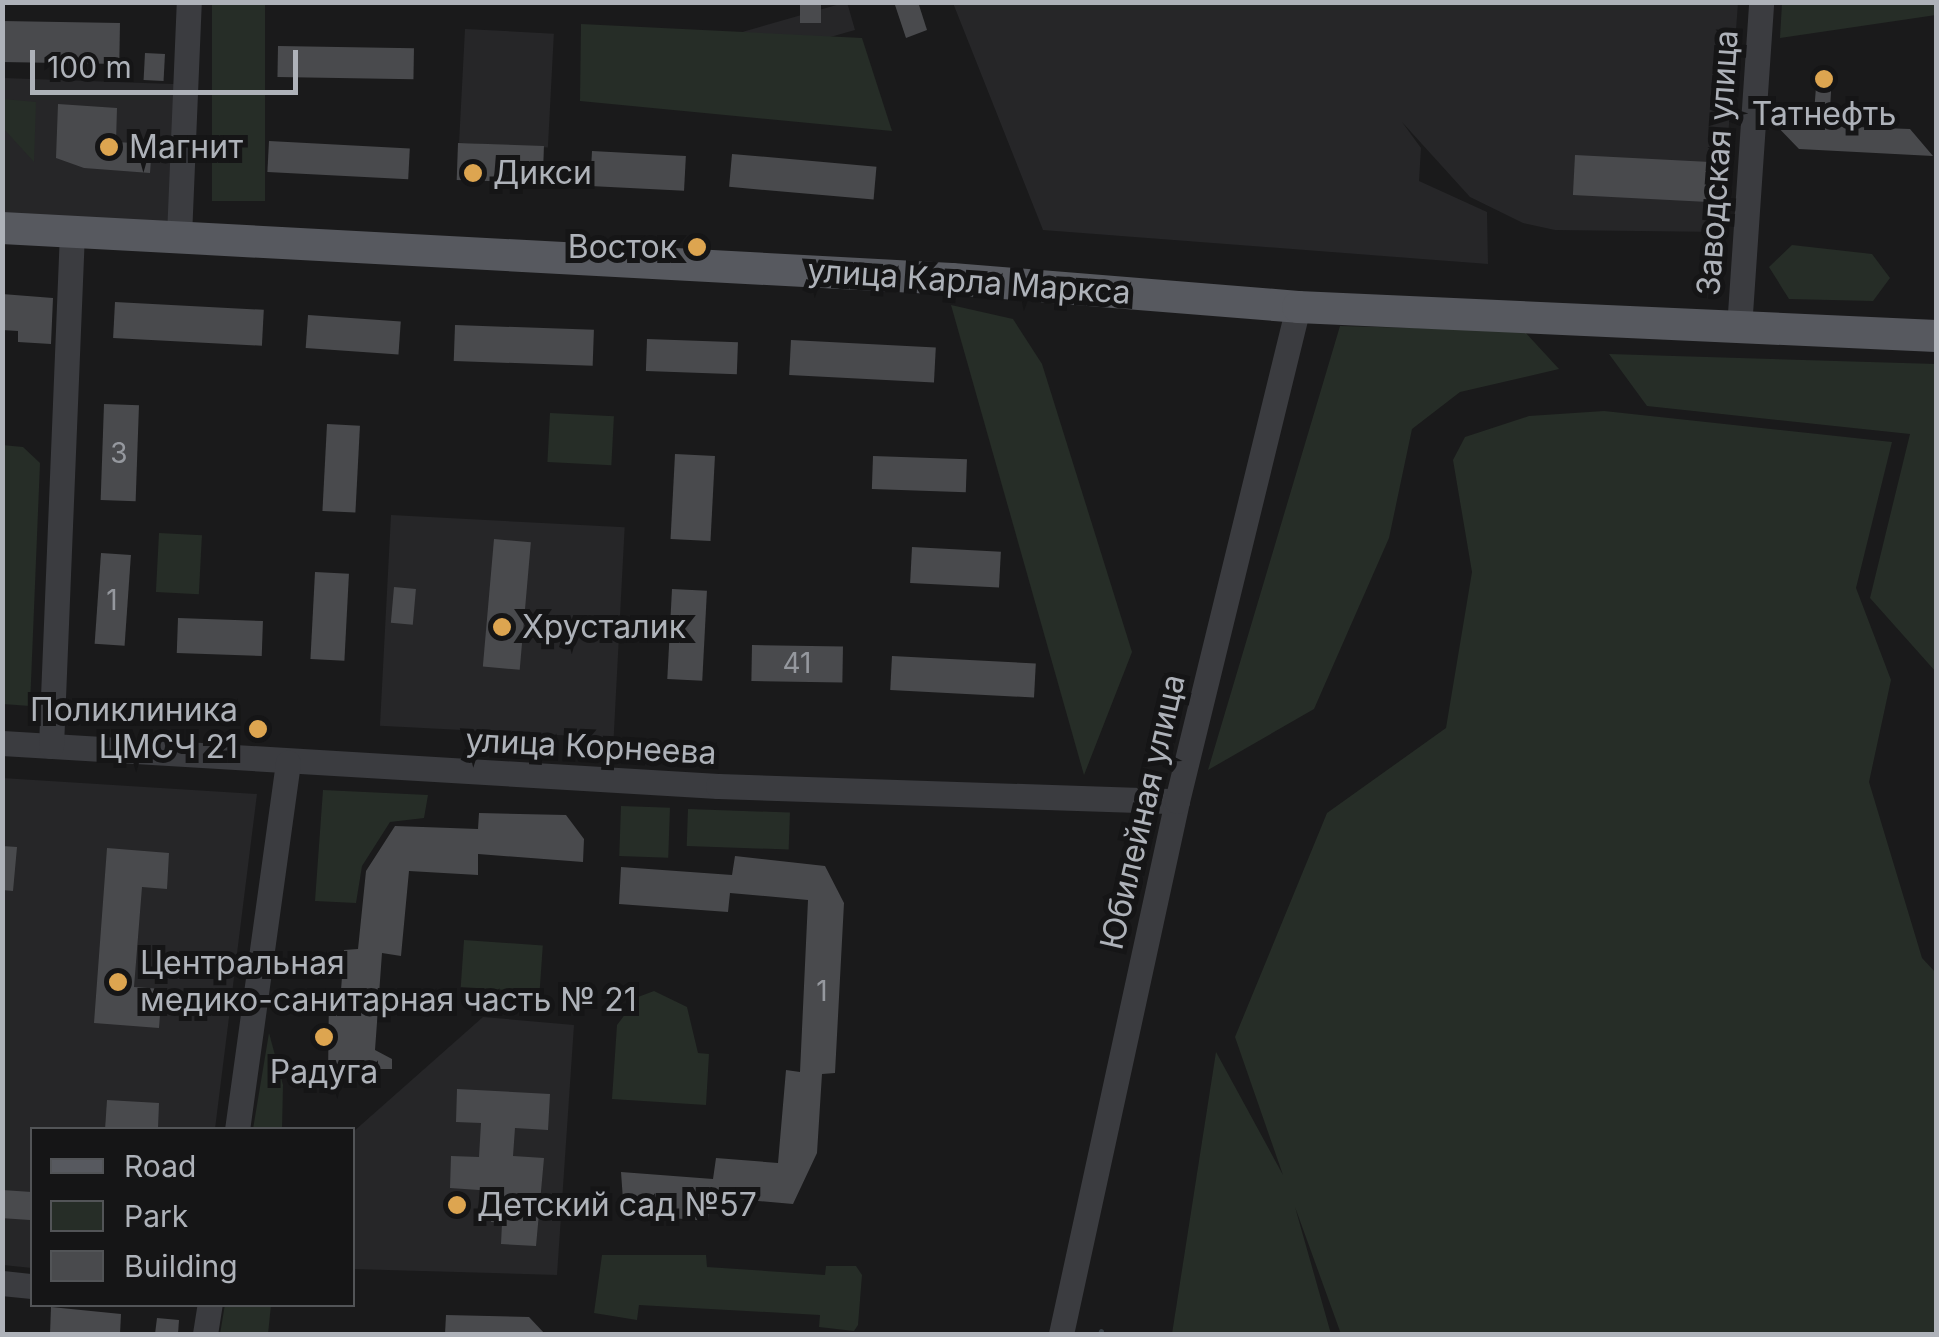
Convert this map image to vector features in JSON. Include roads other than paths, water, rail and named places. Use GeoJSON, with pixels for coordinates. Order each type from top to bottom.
{"type":"FeatureCollection","features":[{"type":"Feature","properties":{"kind":"main road","name":"улица Карла Маркса"},"geometry":{"type":"LineString","coordinates":[[2,228],[952,279],[1298,306],[1936,336]]}},
{"type":"Feature","properties":{"kind":"street"},"geometry":{"type":"LineString","coordinates":[[179,236],[188,2]]}},
{"type":"Feature","properties":{"kind":"street","name":"Заводская улица"},"geometry":{"type":"LineString","coordinates":[[1739,328],[1762,2]]}},
{"type":"Feature","properties":{"kind":"street"},"geometry":{"type":"LineString","coordinates":[[52,746],[72,231]]}},
{"type":"Feature","properties":{"kind":"street","name":"Юбилейная улица"},"geometry":{"type":"LineString","coordinates":[[1062,1334],[1177,802],[1298,306]]}},
{"type":"Feature","properties":{"kind":"street","name":"улица Корнеева"},"geometry":{"type":"LineString","coordinates":[[2,743],[288,763],[1177,802]]}},
{"type":"Feature","properties":{"kind":"street"},"geometry":{"type":"LineString","coordinates":[[238,1127],[288,763]]}},
{"type":"Feature","properties":{"kind":"street"},"geometry":{"type":"LineString","coordinates":[[2,1283],[30,1286]]}},
{"type":"Feature","properties":{"kind":"street"},"geometry":{"type":"LineString","coordinates":[[205,1334],[210,1307]]}},
{"type":"Feature","properties":{"kind":"place","name":"Татнефть"},"geometry":{"type":"Point","coordinates":[1824,79]}},
{"type":"Feature","properties":{"kind":"place","name":"Магнит"},"geometry":{"type":"Point","coordinates":[109,147]}},
{"type":"Feature","properties":{"kind":"place","name":"Дикси"},"geometry":{"type":"Point","coordinates":[473,173]}},
{"type":"Feature","properties":{"kind":"place","name":"Восток"},"geometry":{"type":"Point","coordinates":[697,247]}},
{"type":"Feature","properties":{"kind":"place","name":"Хрусталик"},"geometry":{"type":"Point","coordinates":[502,627]}},
{"type":"Feature","properties":{"kind":"place","name":"Поликлиника ЦМСЧ 21"},"geometry":{"type":"Point","coordinates":[258,729]}},
{"type":"Feature","properties":{"kind":"place","name":"Центральная медико-санитарная часть № 21"},"geometry":{"type":"Point","coordinates":[118,982]}},
{"type":"Feature","properties":{"kind":"place","name":"Радуга"},"geometry":{"type":"Point","coordinates":[324,1037]}},
{"type":"Feature","properties":{"kind":"place","name":"Детский сад №57"},"geometry":{"type":"Point","coordinates":[457,1205]}}]}
